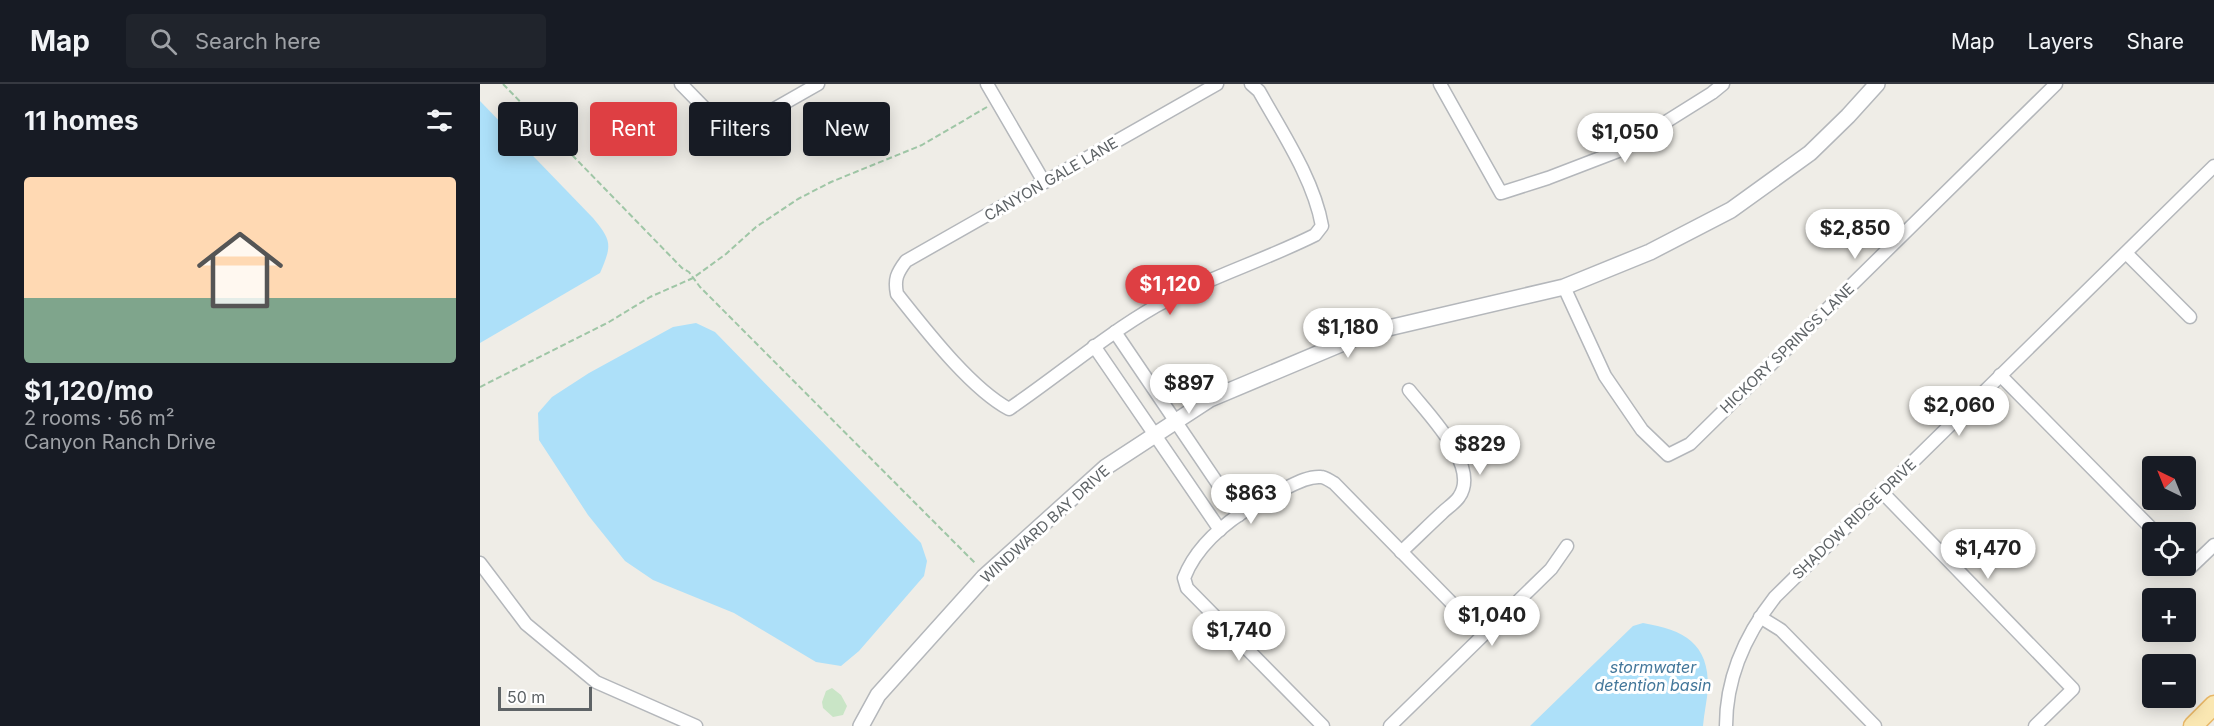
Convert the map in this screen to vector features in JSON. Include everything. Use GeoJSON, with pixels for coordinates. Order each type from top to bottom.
{"type":"FeatureCollection","features":[{"type":"Feature","properties":{"kind":"main road"},"geometry":{"type":"LineString","coordinates":[[2193,726],[2214,705]]}},
{"type":"Feature","properties":{"kind":"street"},"geometry":{"type":"LineString","coordinates":[[681,84],[730,134],[818,84]]}},
{"type":"Feature","properties":{"kind":"street"},"geometry":{"type":"LineString","coordinates":[[987,84],[1044,182]]}},
{"type":"Feature","properties":{"kind":"street","name":"CANYON GALE LANE"},"geometry":{"type":"LineString","coordinates":[[1094,346],[1009,409],[994,401],[937,342],[897,294],[894,282],[897,272],[906,261],[1217,84]]}},
{"type":"Feature","properties":{"kind":"street"},"geometry":{"type":"LineString","coordinates":[[1220,530],[1094,346],[1156,307],[1198,285],[1316,236],[1322,226],[1320,213],[1305,178],[1259,91],[1251,84]]}},
{"type":"Feature","properties":{"kind":"street"},"geometry":{"type":"LineString","coordinates":[[1440,84],[1501,193],[1621,150],[1723,84]]}},
{"type":"Feature","properties":{"kind":"street","name":"WINDWARD BAY DRIVE"},"geometry":{"type":"LineString","coordinates":[[861,726],[878,694],[984,578],[1106,467],[1210,399],[1367,333],[1564,287],[1650,252],[1731,210],[1810,153],[1877,84]]}},
{"type":"Feature","properties":{"kind":"street","name":"HICKORY SPRINGS LANE"},"geometry":{"type":"LineString","coordinates":[[1564,287],[1605,376],[1642,430],[1668,455],[1690,444],[2056,84]]}},
{"type":"Feature","properties":{"kind":"street","name":"SHADOW RIDGE DRIVE"},"geometry":{"type":"LineString","coordinates":[[1726,726],[1729,692],[1744,644],[1760,617],[1785,586],[2214,166]]}},
{"type":"Feature","properties":{"kind":"street"},"geometry":{"type":"LineString","coordinates":[[2126,253],[2190,317]]}},
{"type":"Feature","properties":{"kind":"street"},"geometry":{"type":"LineString","coordinates":[[1115,332],[1239,515]]}},
{"type":"Feature","properties":{"kind":"street"},"geometry":{"type":"LineString","coordinates":[[2000,375],[2145,522]]}},
{"type":"Feature","properties":{"kind":"street"},"geometry":{"type":"LineString","coordinates":[[1401,552],[1459,497],[1465,485],[1465,474],[1461,462],[1446,437],[1408,390]]}},
{"type":"Feature","properties":{"kind":"street"},"geometry":{"type":"LineString","coordinates":[[1323,726],[1187,588],[1184,578],[1190,563],[1220,530],[1270,495],[1302,480],[1322,477],[1334,483],[1483,635]]}},
{"type":"Feature","properties":{"kind":"street"},"geometry":{"type":"LineString","coordinates":[[1882,492],[2073,689],[2035,726]]}},
{"type":"Feature","properties":{"kind":"street"},"geometry":{"type":"LineString","coordinates":[[2196,559],[2214,545]]}},
{"type":"Feature","properties":{"kind":"street"},"geometry":{"type":"LineString","coordinates":[[1390,726],[1551,569],[1567,546]]}},
{"type":"Feature","properties":{"kind":"street"},"geometry":{"type":"LineString","coordinates":[[480,563],[526,624],[596,682],[696,726]]}},
{"type":"Feature","properties":{"kind":"street"},"geometry":{"type":"LineString","coordinates":[[1760,617],[1782,630],[1875,726]]}},
{"type":"Feature","properties":{"kind":"path"},"geometry":{"type":"LineString","coordinates":[[502,84],[975,563]]}},
{"type":"Feature","properties":{"kind":"path"},"geometry":{"type":"LineString","coordinates":[[480,387],[609,321],[650,297],[693,278],[726,254],[756,226],[798,199],[831,182],[922,145],[984,109]]}},
{"type":"Feature","properties":{"kind":"green space"},"geometry":{"type":"Polygon","coordinates":[[[832,688],[841,695],[847,706],[843,715],[833,717],[823,708],[822,702],[826,691],[832,688]]]}},
{"type":"Feature","properties":{"kind":"water"},"geometry":{"type":"Polygon","coordinates":[[[480,101],[498,120],[498,156],[533,156],[593,218],[607,238],[608,249],[600,273],[480,343],[480,101]]]}},
{"type":"Feature","properties":{"kind":"water"},"geometry":{"type":"Polygon","coordinates":[[[696,323],[715,332],[921,543],[927,561],[924,576],[859,651],[841,666],[816,662],[734,613],[653,580],[625,561],[588,515],[539,440],[538,413],[552,397],[589,373],[673,327],[696,323]]]}},
{"type":"Feature","properties":{"kind":"water","name":"stormwater detention basin"},"geometry":{"type":"Polygon","coordinates":[[[1643,623],[1682,635],[1699,650],[1704,660],[1708,688],[1703,726],[1530,726],[1633,626],[1643,623]]]}}]}
